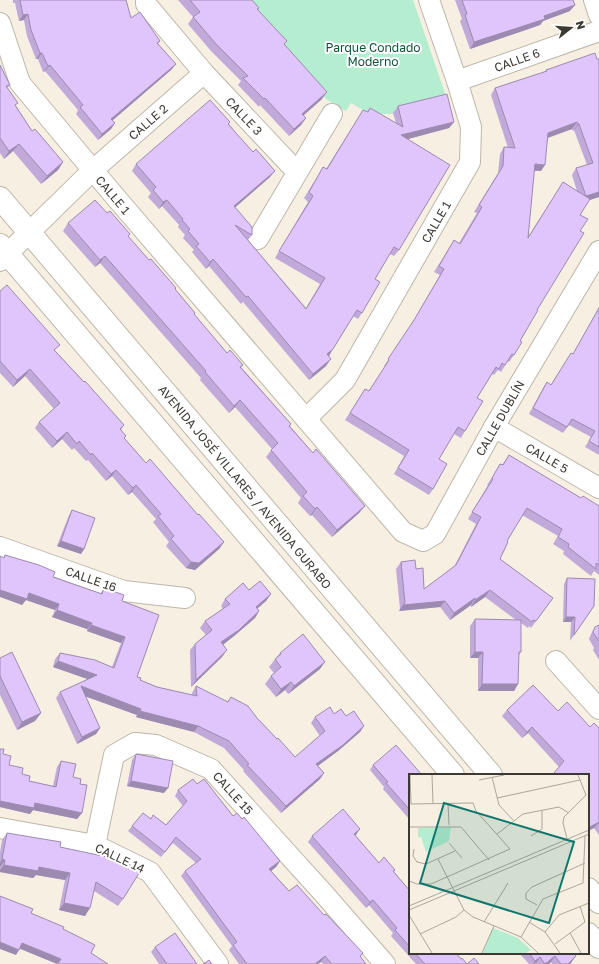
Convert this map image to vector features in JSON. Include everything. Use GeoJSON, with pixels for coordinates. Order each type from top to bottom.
{"type":"FeatureCollection","features":[{"type":"Feature","properties":{"kind":"main road","name":"AVENIDA JOSÉ VILLARES / AVENIDA GURABO"},"geometry":{"type":"LineString","coordinates":[[0,198],[490,774]]}},
{"type":"Feature","properties":{"kind":"main road"},"geometry":{"type":"LineString","coordinates":[[2,254],[451,774]]}},
{"type":"Feature","properties":{"kind":"main road"},"geometry":{"type":"LineString","coordinates":[[589,890],[599,902]]}},
{"type":"Feature","properties":{"kind":"main road"},"geometry":{"type":"LineString","coordinates":[[589,935],[599,947]]}},
{"type":"Feature","properties":{"kind":"street","name":"CALLE 3"},"geometry":{"type":"LineString","coordinates":[[146,0],[146,4],[204,74],[297,172]]}},
{"type":"Feature","properties":{"kind":"street","name":"CALLE 1"},"geometry":{"type":"LineString","coordinates":[[306,420],[345,380],[470,162],[471,127],[429,0]]}},
{"type":"Feature","properties":{"kind":"street"},"geometry":{"type":"LineString","coordinates":[[594,0],[599,15]]}},
{"type":"Feature","properties":{"kind":"street","name":"CALLE 1"},"geometry":{"type":"LineString","coordinates":[[0,22],[20,83],[386,513]]}},
{"type":"Feature","properties":{"kind":"street","name":"CALLE 6"},"geometry":{"type":"LineString","coordinates":[[457,82],[599,31]]}},
{"type":"Feature","properties":{"kind":"street","name":"CALLE 2"},"geometry":{"type":"LineString","coordinates":[[93,170],[204,74]]}},
{"type":"Feature","properties":{"kind":"street"},"geometry":{"type":"LineString","coordinates":[[258,239],[332,114]]}},
{"type":"Feature","properties":{"kind":"street","name":"CALLE 1"},"geometry":{"type":"LineString","coordinates":[[2,254],[29,233],[93,170]]}},
{"type":"Feature","properties":{"kind":"street","name":"CALLE DUBLÍN"},"geometry":{"type":"LineString","coordinates":[[386,513],[403,532],[423,541],[435,534],[494,427],[599,251]]}},
{"type":"Feature","properties":{"kind":"street","name":"CALLE 5"},"geometry":{"type":"LineString","coordinates":[[494,427],[599,488]]}},
{"type":"Feature","properties":{"kind":"street","name":"CALLE 16"},"geometry":{"type":"LineString","coordinates":[[0,547],[124,591],[185,598]]}},
{"type":"Feature","properties":{"kind":"street"},"geometry":{"type":"LineString","coordinates":[[556,661],[599,709]]}},
{"type":"Feature","properties":{"kind":"street","name":"CALLE 15"},"geometry":{"type":"LineString","coordinates":[[95,845],[114,755],[135,743],[156,745],[211,769],[325,894],[385,964]]}},
{"type":"Feature","properties":{"kind":"street","name":"CALLE 14"},"geometry":{"type":"LineString","coordinates":[[0,828],[95,845],[150,872],[218,964]]}},
{"type":"Feature","properties":{"kind":"green space","name":"Parque Condado Moderno"},"geometry":{"type":"Polygon","coordinates":[[[241,0],[413,0],[447,99],[391,114],[370,114],[351,103],[346,111],[327,100],[241,0]]]}},
{"type":"Feature","properties":{"kind":"building"},"geometry":{"type":"Polygon","coordinates":[[[20,0],[126,0],[131,18],[140,12],[160,41],[157,43],[176,64],[111,119],[115,123],[102,134],[80,107],[83,105],[50,65],[48,66],[42,53],[40,53],[31,30],[28,14],[23,15],[20,0]]]}},
{"type":"Feature","properties":{"kind":"building"},"geometry":{"type":"Polygon","coordinates":[[[190,0],[252,0],[259,8],[257,9],[287,41],[284,44],[327,92],[302,114],[306,118],[294,129],[265,98],[264,99],[243,78],[248,76],[216,44],[193,17],[200,12],[190,0]]]}},
{"type":"Feature","properties":{"kind":"building"},"geometry":{"type":"Polygon","coordinates":[[[462,0],[573,0],[575,5],[544,16],[545,19],[474,42],[465,15],[467,14],[462,0]]]}},
{"type":"Feature","properties":{"kind":"building"},"geometry":{"type":"Polygon","coordinates":[[[595,53],[597,59],[599,59],[599,192],[586,196],[576,168],[593,163],[579,124],[577,122],[548,133],[545,165],[535,164],[528,238],[563,182],[590,199],[580,215],[588,219],[580,231],[584,233],[537,310],[520,341],[522,342],[514,355],[512,354],[505,365],[502,363],[499,369],[496,367],[477,398],[483,401],[465,431],[458,427],[439,459],[447,464],[433,489],[398,468],[409,450],[350,413],[365,389],[369,391],[414,320],[444,269],[439,266],[454,240],[460,244],[482,207],[479,205],[503,166],[504,147],[515,148],[495,88],[595,53]]]}},
{"type":"Feature","properties":{"kind":"building"},"geometry":{"type":"Polygon","coordinates":[[[0,65],[10,85],[6,86],[18,103],[15,105],[32,131],[35,129],[63,162],[47,176],[19,144],[9,151],[0,138],[0,65]]]}},
{"type":"Feature","properties":{"kind":"building"},"geometry":{"type":"Polygon","coordinates":[[[447,94],[454,122],[401,135],[450,165],[399,250],[394,247],[375,279],[380,282],[362,313],[357,310],[333,349],[327,354],[331,359],[313,374],[248,296],[246,297],[213,259],[210,262],[196,246],[199,244],[188,231],[190,229],[182,220],[183,219],[167,200],[163,202],[153,190],[156,187],[136,164],[210,100],[230,122],[228,124],[253,152],[256,149],[275,171],[234,206],[252,227],[252,235],[235,225],[306,309],[325,278],[279,251],[313,196],[309,192],[323,167],[327,169],[363,110],[368,112],[370,108],[403,127],[398,106],[447,94]]]}},
{"type":"Feature","properties":{"kind":"building"},"geometry":{"type":"Polygon","coordinates":[[[95,200],[107,213],[110,211],[130,234],[128,236],[149,260],[151,259],[176,288],[175,289],[195,313],[194,314],[227,353],[230,350],[243,365],[240,367],[291,424],[289,426],[313,453],[316,449],[365,506],[337,530],[317,507],[315,509],[303,496],[307,492],[271,450],[278,443],[240,400],[234,406],[205,372],[206,371],[105,256],[100,260],[68,223],[95,200]]]}},
{"type":"Feature","properties":{"kind":"building"},"geometry":{"type":"Polygon","coordinates":[[[7,285],[60,345],[54,350],[84,382],[85,381],[124,425],[120,429],[126,436],[124,438],[146,463],[150,459],[198,515],[199,514],[224,542],[199,563],[191,562],[171,539],[174,536],[158,516],[161,514],[136,485],[133,488],[116,470],[111,474],[92,453],[91,455],[79,441],[77,444],[67,432],[57,441],[39,422],[60,403],[30,369],[17,380],[0,361],[0,291],[7,285]]]}},
{"type":"Feature","properties":{"kind":"building"},"geometry":{"type":"Polygon","coordinates":[[[599,308],[599,447],[589,441],[595,431],[572,419],[567,427],[533,408],[547,382],[551,385],[571,353],[573,354],[599,308]]]}},
{"type":"Feature","properties":{"kind":"building"},"geometry":{"type":"Polygon","coordinates":[[[509,455],[581,498],[583,496],[599,506],[599,565],[596,563],[596,569],[568,547],[569,544],[558,537],[562,529],[527,508],[507,541],[508,542],[500,559],[553,598],[536,621],[533,620],[532,622],[490,590],[475,600],[475,598],[454,613],[445,601],[403,605],[405,603],[401,562],[415,560],[416,569],[423,568],[424,589],[456,565],[481,517],[472,512],[493,479],[492,478],[500,464],[503,465],[509,455]]]}},
{"type":"Feature","properties":{"kind":"building"},"geometry":{"type":"Polygon","coordinates":[[[72,510],[95,518],[84,549],[61,541],[72,510]]]}},
{"type":"Feature","properties":{"kind":"building"},"geometry":{"type":"Polygon","coordinates":[[[5,555],[39,565],[55,572],[53,577],[102,594],[104,588],[124,595],[122,601],[159,615],[137,677],[141,678],[140,680],[157,687],[197,696],[196,686],[228,702],[231,697],[248,706],[257,718],[295,757],[325,731],[315,717],[330,707],[334,714],[341,709],[346,716],[354,711],[364,726],[343,745],[316,764],[324,773],[286,806],[247,765],[249,764],[229,741],[198,726],[140,711],[141,709],[81,686],[100,728],[82,737],[60,692],[97,675],[58,661],[60,653],[95,660],[114,668],[125,637],[91,625],[92,623],[57,610],[59,604],[29,593],[27,599],[0,590],[0,556],[4,558],[5,555]]]}},
{"type":"Feature","properties":{"kind":"building"},"geometry":{"type":"Polygon","coordinates":[[[567,578],[595,579],[594,606],[574,635],[575,617],[566,617],[567,578]]]}},
{"type":"Feature","properties":{"kind":"building"},"geometry":{"type":"Polygon","coordinates":[[[260,581],[271,594],[256,607],[259,611],[239,630],[221,642],[227,650],[196,680],[195,644],[212,630],[205,621],[230,604],[225,599],[243,583],[249,590],[260,581]]]}},
{"type":"Feature","properties":{"kind":"building"},"geometry":{"type":"Polygon","coordinates":[[[475,619],[521,620],[521,652],[519,652],[518,684],[482,684],[483,652],[475,652],[475,619]]]}},
{"type":"Feature","properties":{"kind":"building"},"geometry":{"type":"Polygon","coordinates":[[[599,625],[599,641],[593,632],[595,627],[599,625]]]}},
{"type":"Feature","properties":{"kind":"building"},"geometry":{"type":"Polygon","coordinates":[[[303,634],[325,662],[294,686],[291,682],[281,689],[271,676],[281,667],[275,659],[303,634]]]}},
{"type":"Feature","properties":{"kind":"building"},"geometry":{"type":"Polygon","coordinates":[[[12,652],[41,713],[22,722],[0,676],[0,658],[12,652]]]}},
{"type":"Feature","properties":{"kind":"building"},"geometry":{"type":"Polygon","coordinates":[[[533,685],[558,711],[567,702],[590,727],[594,723],[599,728],[599,822],[589,827],[589,774],[554,773],[564,761],[532,727],[527,732],[507,710],[533,685]]]}},
{"type":"Feature","properties":{"kind":"building"},"geometry":{"type":"Polygon","coordinates":[[[396,745],[421,774],[409,774],[409,809],[386,783],[388,782],[373,765],[396,745]]]}},
{"type":"Feature","properties":{"kind":"building"},"geometry":{"type":"Polygon","coordinates":[[[0,749],[4,749],[3,754],[11,756],[9,765],[23,768],[22,774],[30,776],[29,781],[56,787],[61,761],[76,764],[73,777],[81,779],[80,784],[87,785],[82,813],[35,803],[34,808],[0,801],[0,749]]]}},
{"type":"Feature","properties":{"kind":"building"},"geometry":{"type":"Polygon","coordinates":[[[136,754],[173,761],[168,788],[131,781],[136,754]]]}},
{"type":"Feature","properties":{"kind":"building"},"geometry":{"type":"Polygon","coordinates":[[[193,779],[197,784],[204,779],[233,816],[237,813],[242,819],[244,817],[280,861],[269,869],[289,891],[297,885],[324,915],[326,914],[363,953],[360,956],[366,964],[332,964],[325,956],[315,964],[247,964],[233,945],[237,942],[185,871],[201,859],[176,837],[165,852],[132,826],[143,813],[151,819],[153,815],[166,825],[187,801],[178,790],[193,779]]]}},
{"type":"Feature","properties":{"kind":"building"},"geometry":{"type":"Polygon","coordinates":[[[343,809],[360,829],[354,834],[379,863],[384,857],[395,870],[393,871],[409,890],[409,946],[395,930],[397,928],[373,900],[370,902],[312,836],[343,809]]]}},
{"type":"Feature","properties":{"kind":"building"},"geometry":{"type":"Polygon","coordinates":[[[7,833],[61,842],[60,847],[117,859],[141,870],[123,899],[96,882],[90,908],[64,903],[70,873],[39,867],[38,871],[4,865],[5,860],[2,859],[7,833]]]}},
{"type":"Feature","properties":{"kind":"building"},"geometry":{"type":"Polygon","coordinates":[[[0,896],[33,909],[31,913],[64,927],[63,929],[95,945],[91,953],[108,964],[58,964],[61,959],[22,943],[19,950],[0,942],[0,896]]]}},
{"type":"Feature","properties":{"kind":"building"},"geometry":{"type":"Polygon","coordinates":[[[175,933],[197,964],[167,964],[155,947],[175,933]]]}},
{"type":"Feature","properties":{"kind":"building"},"geometry":{"type":"Polygon","coordinates":[[[416,954],[457,954],[467,964],[425,964],[416,954]]]}},
{"type":"Feature","properties":{"kind":"building"},"geometry":{"type":"Polygon","coordinates":[[[530,954],[575,954],[576,956],[568,964],[561,964],[555,956],[545,964],[540,957],[535,961],[530,954]]]}},
{"type":"Feature","properties":{"kind":"building"},"geometry":{"type":"Polygon","coordinates":[[[474,958],[479,964],[467,964],[474,958]]]}},
{"type":"Feature","properties":{"kind":"building"},"geometry":{"type":"Polygon","coordinates":[[[209,960],[212,964],[203,964],[209,960]]]}}]}
